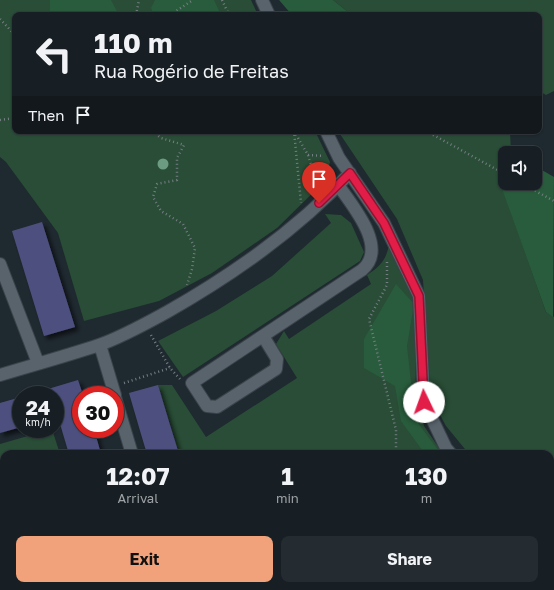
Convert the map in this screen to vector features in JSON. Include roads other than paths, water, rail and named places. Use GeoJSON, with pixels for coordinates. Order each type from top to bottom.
{"type":"FeatureCollection","features":[{"type":"Feature","properties":{"kind":"street"},"geometry":{"type":"LineString","coordinates":[[262,0],[268,12]]}},
{"type":"Feature","properties":{"kind":"street"},"geometry":{"type":"LineString","coordinates":[[327,134],[339,158],[384,223],[419,296],[424,402],[448,450]]}},
{"type":"Feature","properties":{"kind":"street"},"geometry":{"type":"LineString","coordinates":[[0,375],[100,345],[144,324],[211,286],[254,258],[289,230],[350,173]]}},
{"type":"Feature","properties":{"kind":"street"},"geometry":{"type":"LineString","coordinates":[[264,336],[277,357],[278,363],[276,368],[217,408],[207,406],[192,383],[362,270],[368,264],[371,256],[370,234],[338,185]]}},
{"type":"Feature","properties":{"kind":"street"},"geometry":{"type":"LineString","coordinates":[[0,264],[38,363]]}},
{"type":"Feature","properties":{"kind":"street"},"geometry":{"type":"LineString","coordinates":[[100,345],[112,386]]}},
{"type":"Feature","properties":{"kind":"street"},"geometry":{"type":"LineString","coordinates":[[124,427],[131,450]]}}]}
